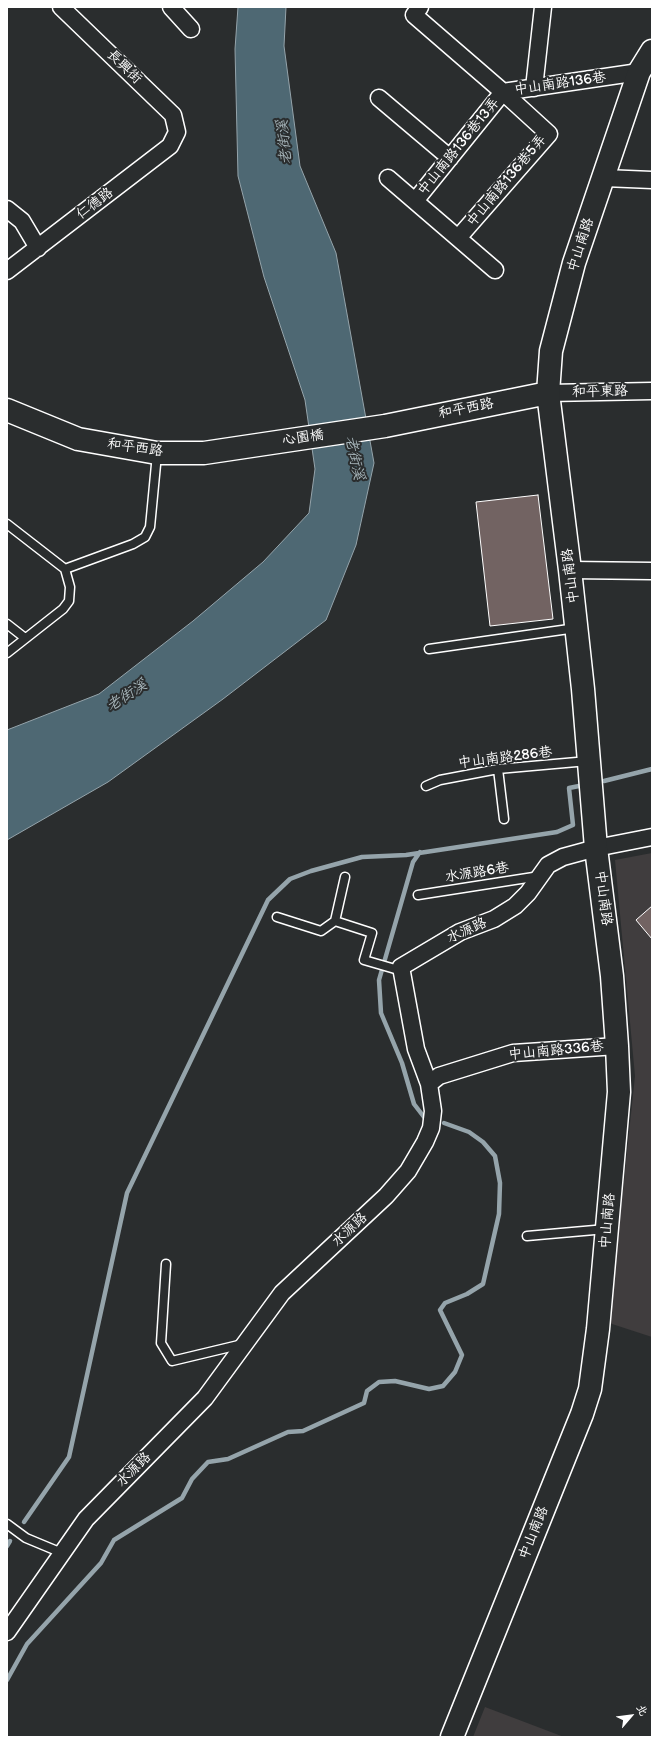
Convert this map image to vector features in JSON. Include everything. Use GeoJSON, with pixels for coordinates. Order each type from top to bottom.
{"type":"FeatureCollection","features":[{"type":"Feature","properties":{"kind":"main road","name":"中山南路"},"geometry":{"type":"LineString","coordinates":[[452,1737],[582,1414],[590,1389],[607,1229],[619,1092],[611,968],[596,848],[590,761],[570,570],[548,393],[551,351],[565,295],[639,72],[652,51]]}},
{"type":"Feature","properties":{"kind":"main road","name":"和平西路"},"geometry":{"type":"LineString","coordinates":[[385,426],[548,393]]}},
{"type":"Feature","properties":{"kind":"main road","name":"和平西路"},"geometry":{"type":"LineString","coordinates":[[7,410],[78,439],[157,453],[204,453],[269,443]]}},
{"type":"Feature","properties":{"kind":"main road","name":"心園橋"},"geometry":{"type":"LineString","coordinates":[[269,443],[385,426]]}},
{"type":"Feature","properties":{"kind":"street"},"geometry":{"type":"LineString","coordinates":[[171,7],[192,29]]}},
{"type":"Feature","properties":{"kind":"street"},"geometry":{"type":"LineString","coordinates":[[534,88],[544,7]]}},
{"type":"Feature","properties":{"kind":"street","name":"長興街"},"geometry":{"type":"LineString","coordinates":[[70,10],[173,115],[176,132]]}},
{"type":"Feature","properties":{"kind":"street","name":"中山南路136巷"},"geometry":{"type":"LineString","coordinates":[[417,11],[503,92],[639,72]]}},
{"type":"Feature","properties":{"kind":"street","name":"中山南路136巷13弄"},"geometry":{"type":"LineString","coordinates":[[415,201],[503,92]]}},
{"type":"Feature","properties":{"kind":"street","name":"中山南路136巷5弄"},"geometry":{"type":"LineString","coordinates":[[458,238],[549,134],[503,92]]}},
{"type":"Feature","properties":{"kind":"street"},"geometry":{"type":"LineString","coordinates":[[379,98],[450,158]]}},
{"type":"Feature","properties":{"kind":"street","name":"仁德路"},"geometry":{"type":"LineString","coordinates":[[7,271],[170,146],[176,132]]}},
{"type":"Feature","properties":{"kind":"street"},"geometry":{"type":"LineString","coordinates":[[388,178],[495,270]]}},
{"type":"Feature","properties":{"kind":"street"},"geometry":{"type":"LineString","coordinates":[[604,178],[652,180]]}},
{"type":"Feature","properties":{"kind":"street"},"geometry":{"type":"LineString","coordinates":[[7,209],[22,220],[38,248]]}},
{"type":"Feature","properties":{"kind":"street","name":"和平東路"},"geometry":{"type":"LineString","coordinates":[[548,393],[652,391]]}},
{"type":"Feature","properties":{"kind":"street"},"geometry":{"type":"LineString","coordinates":[[570,570],[652,571]]}},
{"type":"Feature","properties":{"kind":"street","name":"水源路"},"geometry":{"type":"LineString","coordinates":[[9,1626],[86,1519],[205,1398],[282,1293],[386,1196],[408,1171],[431,1128],[433,1111],[429,1084],[416,1049],[397,970],[460,932],[494,919],[515,906],[528,893],[548,865],[563,857],[596,848],[652,837]]}},
{"type":"Feature","properties":{"kind":"street","name":"中山南路336巷"},"geometry":{"type":"LineString","coordinates":[[429,1084],[439,1076],[513,1053],[617,1046]]}},
{"type":"Feature","properties":{"kind":"lane"},"geometry":{"type":"LineString","coordinates":[[65,569],[133,544],[145,538],[150,527],[157,453]]}},
{"type":"Feature","properties":{"kind":"lane"},"geometry":{"type":"LineString","coordinates":[[7,524],[65,569],[70,587],[69,601],[63,609],[7,653]]}},
{"type":"Feature","properties":{"kind":"lane"},"geometry":{"type":"LineString","coordinates":[[7,624],[25,638]]}},
{"type":"Feature","properties":{"kind":"lane"},"geometry":{"type":"LineString","coordinates":[[429,649],[576,628]]}},
{"type":"Feature","properties":{"kind":"lane","name":"中山南路286巷"},"geometry":{"type":"LineString","coordinates":[[426,786],[440,780],[498,769],[590,761]]}},
{"type":"Feature","properties":{"kind":"lane"},"geometry":{"type":"LineString","coordinates":[[498,769],[504,820]]}},
{"type":"Feature","properties":{"kind":"lane","name":"水源路6巷"},"geometry":{"type":"LineString","coordinates":[[418,895],[540,876]]}},
{"type":"Feature","properties":{"kind":"lane"},"geometry":{"type":"LineString","coordinates":[[277,917],[321,930],[335,921],[345,877]]}},
{"type":"Feature","properties":{"kind":"lane"},"geometry":{"type":"LineString","coordinates":[[335,921],[372,933],[364,960],[397,970]]}},
{"type":"Feature","properties":{"kind":"lane"},"geometry":{"type":"LineString","coordinates":[[527,1236],[607,1229]]}},
{"type":"Feature","properties":{"kind":"lane"},"geometry":{"type":"LineString","coordinates":[[166,1264],[161,1344],[172,1361],[246,1343]]}},
{"type":"Feature","properties":{"kind":"lane"},"geometry":{"type":"LineString","coordinates":[[7,1524],[26,1538],[62,1553]]}},
{"type":"Feature","properties":{"kind":"shaded area"},"geometry":{"type":"Polygon","coordinates":[[[652,853],[652,1337],[609,1323],[635,1076],[615,860],[652,853]]]}},
{"type":"Feature","properties":{"kind":"shaded area"},"geometry":{"type":"Polygon","coordinates":[[[485,1707],[564,1737],[473,1737],[485,1707]]]}},
{"type":"Feature","properties":{"kind":"water","name":"老街溪"},"geometry":{"type":"Polygon","coordinates":[[[238,7],[286,7],[284,46],[300,166],[336,253],[374,463],[356,545],[326,620],[223,699],[108,782],[7,840],[7,730],[99,694],[193,621],[263,562],[309,513],[315,469],[305,400],[264,277],[238,176],[235,49],[238,7]]]}},
{"type":"Feature","properties":{"kind":"building"},"geometry":{"type":"Polygon","coordinates":[[[538,495],[553,619],[490,626],[476,502],[538,495]]]}},
{"type":"Feature","properties":{"kind":"building"},"geometry":{"type":"Polygon","coordinates":[[[652,906],[652,939],[636,920],[652,906]]]}},
{"type":"Feature","properties":{"kind":"waterway"},"geometry":{"type":"LineString","coordinates":[[604,781],[652,769]]}},
{"type":"Feature","properties":{"kind":"waterway"},"geometry":{"type":"LineString","coordinates":[[24,1522],[69,1457],[127,1193],[268,900],[290,879],[311,871],[362,857],[406,855],[557,832],[573,825],[569,788],[579,786]]}},
{"type":"Feature","properties":{"kind":"waterway"},"geometry":{"type":"LineString","coordinates":[[420,852],[413,862],[379,980],[381,1013],[402,1063],[414,1104],[424,1117]]}},
{"type":"Feature","properties":{"kind":"waterway"},"geometry":{"type":"LineString","coordinates":[[7,1680],[27,1644],[101,1563],[114,1540],[182,1498],[192,1479],[208,1462],[228,1459],[288,1432],[303,1431],[364,1403],[367,1391],[379,1382],[395,1381],[429,1389],[443,1386],[455,1372],[462,1355],[440,1310],[445,1303],[467,1294],[483,1284],[499,1214],[500,1183],[495,1156],[483,1142],[469,1132],[444,1123]]}},
{"type":"Feature","properties":{"kind":"waterway"},"geometry":{"type":"LineString","coordinates":[[7,1546],[10,1541]]}}]}
